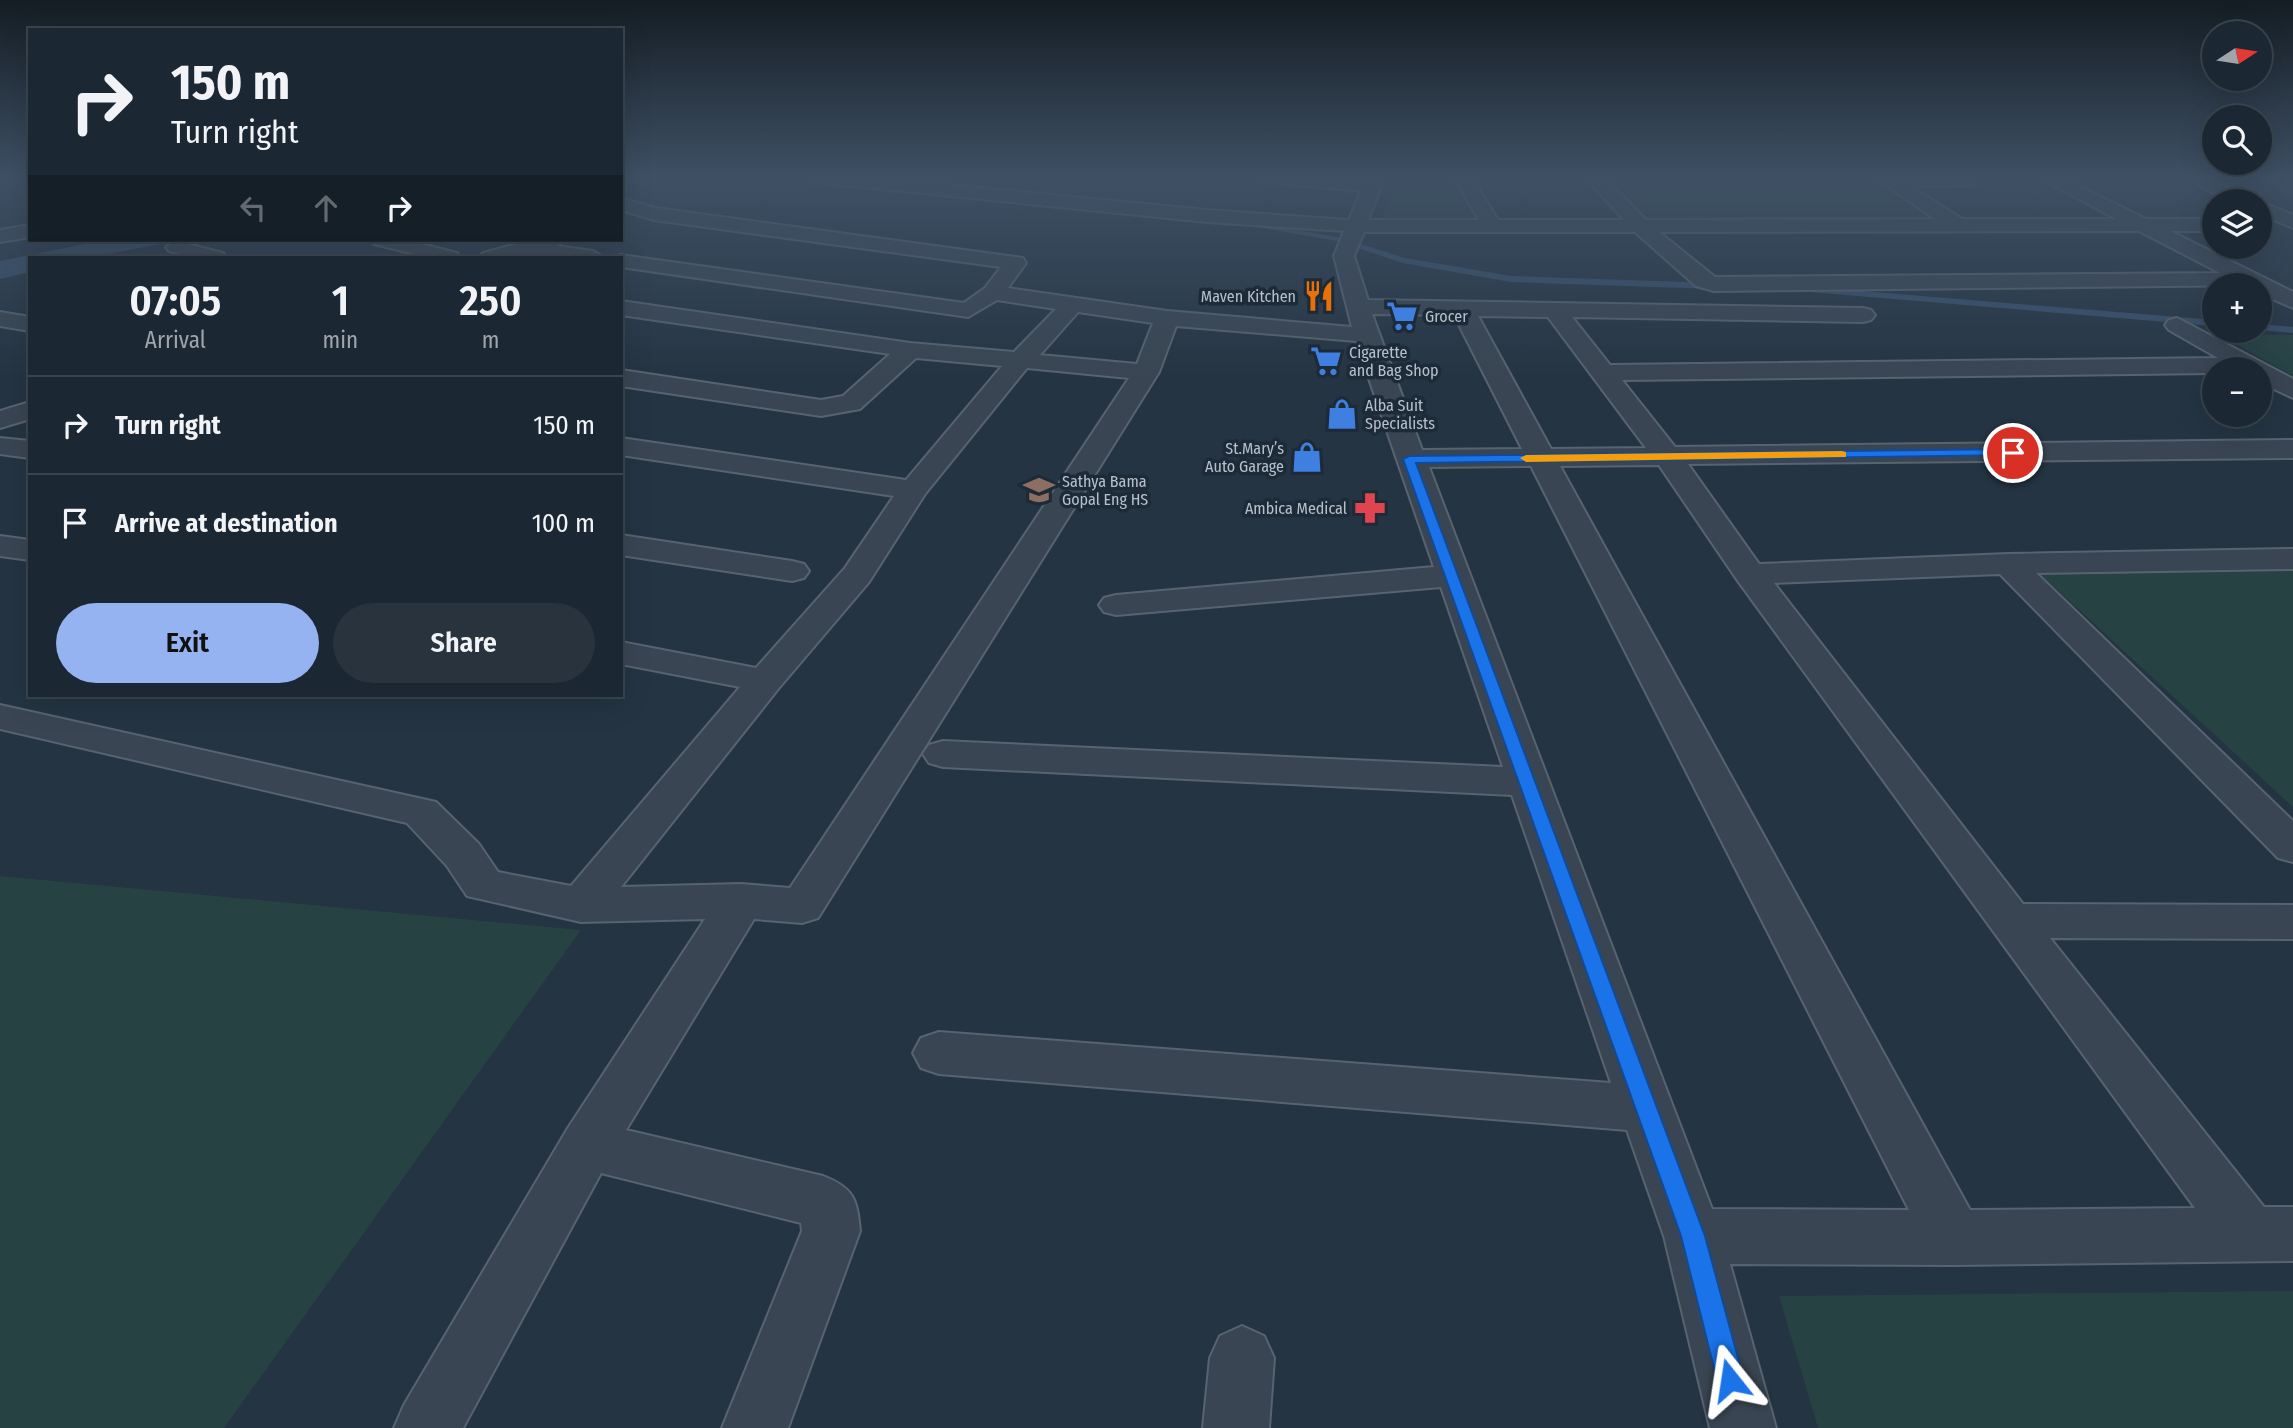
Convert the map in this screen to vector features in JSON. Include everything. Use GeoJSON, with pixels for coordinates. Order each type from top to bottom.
{"type":"FeatureCollection","features":[{"type":"Feature","properties":{"kind":"street"},"geometry":{"type":"LineString","coordinates":[[396,244],[446,256]]}},
{"type":"Feature","properties":{"kind":"street"},"geometry":{"type":"LineString","coordinates":[[494,256],[543,244]]}},
{"type":"Feature","properties":{"kind":"street"},"geometry":{"type":"LineString","coordinates":[[623,261],[968,310],[993,293],[1015,263],[872,244]]}},
{"type":"Feature","properties":{"kind":"street"},"geometry":{"type":"LineString","coordinates":[[1350,244],[1345,256],[1363,321],[1409,459],[1693,1236],[1743,1428]]}},
{"type":"Feature","properties":{"kind":"street"},"geometry":{"type":"LineString","coordinates":[[1661,244],[1704,281],[1714,284],[2202,279]]}},
{"type":"Feature","properties":{"kind":"street"},"geometry":{"type":"LineString","coordinates":[[2180,244],[2241,273]]}},
{"type":"Feature","properties":{"kind":"street"},"geometry":{"type":"LineString","coordinates":[[176,247],[212,256]]}},
{"type":"Feature","properties":{"kind":"street"},"geometry":{"type":"LineString","coordinates":[[528,248],[586,256]]}},
{"type":"Feature","properties":{"kind":"street"},"geometry":{"type":"LineString","coordinates":[[2272,289],[2293,301]]}},
{"type":"Feature","properties":{"kind":"street"},"geometry":{"type":"LineString","coordinates":[[993,293],[1167,318],[1363,321],[1462,308],[1863,315]]}},
{"type":"Feature","properties":{"kind":"street"},"geometry":{"type":"LineString","coordinates":[[582,905],[765,681],[857,575],[913,491],[1021,360],[1071,306]]}},
{"type":"Feature","properties":{"kind":"street"},"geometry":{"type":"LineString","coordinates":[[623,308],[910,350],[1146,372]]}},
{"type":"Feature","properties":{"kind":"street"},"geometry":{"type":"LineString","coordinates":[[1462,308],[1954,1238]]}},
{"type":"Feature","properties":{"kind":"street"},"geometry":{"type":"LineString","coordinates":[[1555,311],[1600,373],[1668,457],[1750,573],[2010,921],[2271,1234]]}},
{"type":"Feature","properties":{"kind":"street"},"geometry":{"type":"LineString","coordinates":[[0,717],[421,813],[463,855],[483,885],[582,905],[741,901],[802,906],[1146,372],[1167,318]]}},
{"type":"Feature","properties":{"kind":"street"},"geometry":{"type":"LineString","coordinates":[[0,319],[28,324]]}},
{"type":"Feature","properties":{"kind":"street"},"geometry":{"type":"LineString","coordinates":[[2177,325],[2235,357]]}},
{"type":"Feature","properties":{"kind":"street"},"geometry":{"type":"LineString","coordinates":[[623,378],[821,408],[851,403],[910,350]]}},
{"type":"Feature","properties":{"kind":"street"},"geometry":{"type":"LineString","coordinates":[[1600,373],[2202,368]]}},
{"type":"Feature","properties":{"kind":"street"},"geometry":{"type":"LineString","coordinates":[[2272,378],[2293,390]]}},
{"type":"Feature","properties":{"kind":"street"},"geometry":{"type":"LineString","coordinates":[[0,420],[23,399]]}},
{"type":"Feature","properties":{"kind":"street"},"geometry":{"type":"LineString","coordinates":[[0,446],[28,450]]}},
{"type":"Feature","properties":{"kind":"street"},"geometry":{"type":"LineString","coordinates":[[623,446],[913,491]]}},
{"type":"Feature","properties":{"kind":"street"},"geometry":{"type":"LineString","coordinates":[[1409,459],[2293,449]]}},
{"type":"Feature","properties":{"kind":"street"},"geometry":{"type":"LineString","coordinates":[[623,545],[792,571]]}},
{"type":"Feature","properties":{"kind":"street"},"geometry":{"type":"LineString","coordinates":[[0,546],[28,550]]}},
{"type":"Feature","properties":{"kind":"street"},"geometry":{"type":"LineString","coordinates":[[1750,573],[2008,564],[2293,559]]}},
{"type":"Feature","properties":{"kind":"street"},"geometry":{"type":"LineString","coordinates":[[2008,564],[2293,847]]}},
{"type":"Feature","properties":{"kind":"street"},"geometry":{"type":"LineString","coordinates":[[1116,605],[1451,576]]}},
{"type":"Feature","properties":{"kind":"street"},"geometry":{"type":"LineString","coordinates":[[623,653],[765,681]]}},
{"type":"Feature","properties":{"kind":"street"},"geometry":{"type":"LineString","coordinates":[[943,754],[1526,782]]}},
{"type":"Feature","properties":{"kind":"street"},"geometry":{"type":"LineString","coordinates":[[427,1428],[587,1145],[741,901]]}},
{"type":"Feature","properties":{"kind":"street"},"geometry":{"type":"LineString","coordinates":[[2010,921],[2293,922]]}},
{"type":"Feature","properties":{"kind":"street"},"geometry":{"type":"LineString","coordinates":[[939,1053],[1646,1109]]}},
{"type":"Feature","properties":{"kind":"street"},"geometry":{"type":"LineString","coordinates":[[587,1145],[823,1202],[829,1208],[831,1231],[755,1428]]}},
{"type":"Feature","properties":{"kind":"street"},"geometry":{"type":"LineString","coordinates":[[1693,1236],[1954,1238],[2271,1234]]}},
{"type":"Feature","properties":{"kind":"street"},"geometry":{"type":"LineString","coordinates":[[1236,1428],[1242,1358]]}},
{"type":"Feature","properties":{"kind":"green space"},"geometry":{"type":"Polygon","coordinates":[[[2272,335],[2293,335],[2293,376],[2272,364],[2272,357],[2259,357],[2234,343],[2272,343],[2272,335]]]}},
{"type":"Feature","properties":{"kind":"green space"},"geometry":{"type":"Polygon","coordinates":[[[2293,569],[2293,807],[2039,573],[2293,569]]]}},
{"type":"Feature","properties":{"kind":"green space"},"geometry":{"type":"Polygon","coordinates":[[[0,876],[581,930],[224,1428],[0,1428],[0,876]]]}},
{"type":"Feature","properties":{"kind":"green space"},"geometry":{"type":"Polygon","coordinates":[[[2293,1291],[2293,1428],[1818,1428],[1779,1296],[2293,1291]]]}},
{"type":"Feature","properties":{"kind":"water"},"geometry":{"type":"Polygon","coordinates":[[[87,244],[162,244],[99,256],[28,256],[28,272],[0,279],[0,261],[87,244]]]}},
{"type":"Feature","properties":{"kind":"waterway"},"geometry":{"type":"LineString","coordinates":[[1352,244],[1403,260],[1511,279],[1716,286]]}},
{"type":"Feature","properties":{"kind":"waterway"},"geometry":{"type":"LineString","coordinates":[[1801,289],[2202,322]]}},
{"type":"Feature","properties":{"kind":"waterway"},"geometry":{"type":"LineString","coordinates":[[2272,328],[2293,330]]}},
{"type":"Feature","properties":{"kind":"slow traffic"},"geometry":{"type":"LineString","coordinates":[[1526,458],[1842,455]]}},
{"type":"Feature","properties":{"kind":"place","name":"Maven Kitchen"},"geometry":{"type":"Point","coordinates":[1319,296]}},
{"type":"Feature","properties":{"kind":"place","name":"Grocer"},"geometry":{"type":"Point","coordinates":[1402,316]}},
{"type":"Feature","properties":{"kind":"place","name":"Cigarette and Bag Shop"},"geometry":{"type":"Point","coordinates":[1326,361]}},
{"type":"Feature","properties":{"kind":"place","name":"Alba Suit Specialists"},"geometry":{"type":"Point","coordinates":[1342,414]}},
{"type":"Feature","properties":{"kind":"place","name":"St.Mary’s Auto Garage"},"geometry":{"type":"Point","coordinates":[1307,457]}},
{"type":"Feature","properties":{"kind":"place","name":"Sathya Bama Gopal Eng HS"},"geometry":{"type":"Point","coordinates":[1039,490]}},
{"type":"Feature","properties":{"kind":"place","name":"Ambica Medical"},"geometry":{"type":"Point","coordinates":[1370,508]}},
{"type":"Feature","properties":{"kind":"route"},"geometry":{"type":"LineString","coordinates":[[1730,1380],[1693,1236],[1409,459],[2013,453]]}}]}
